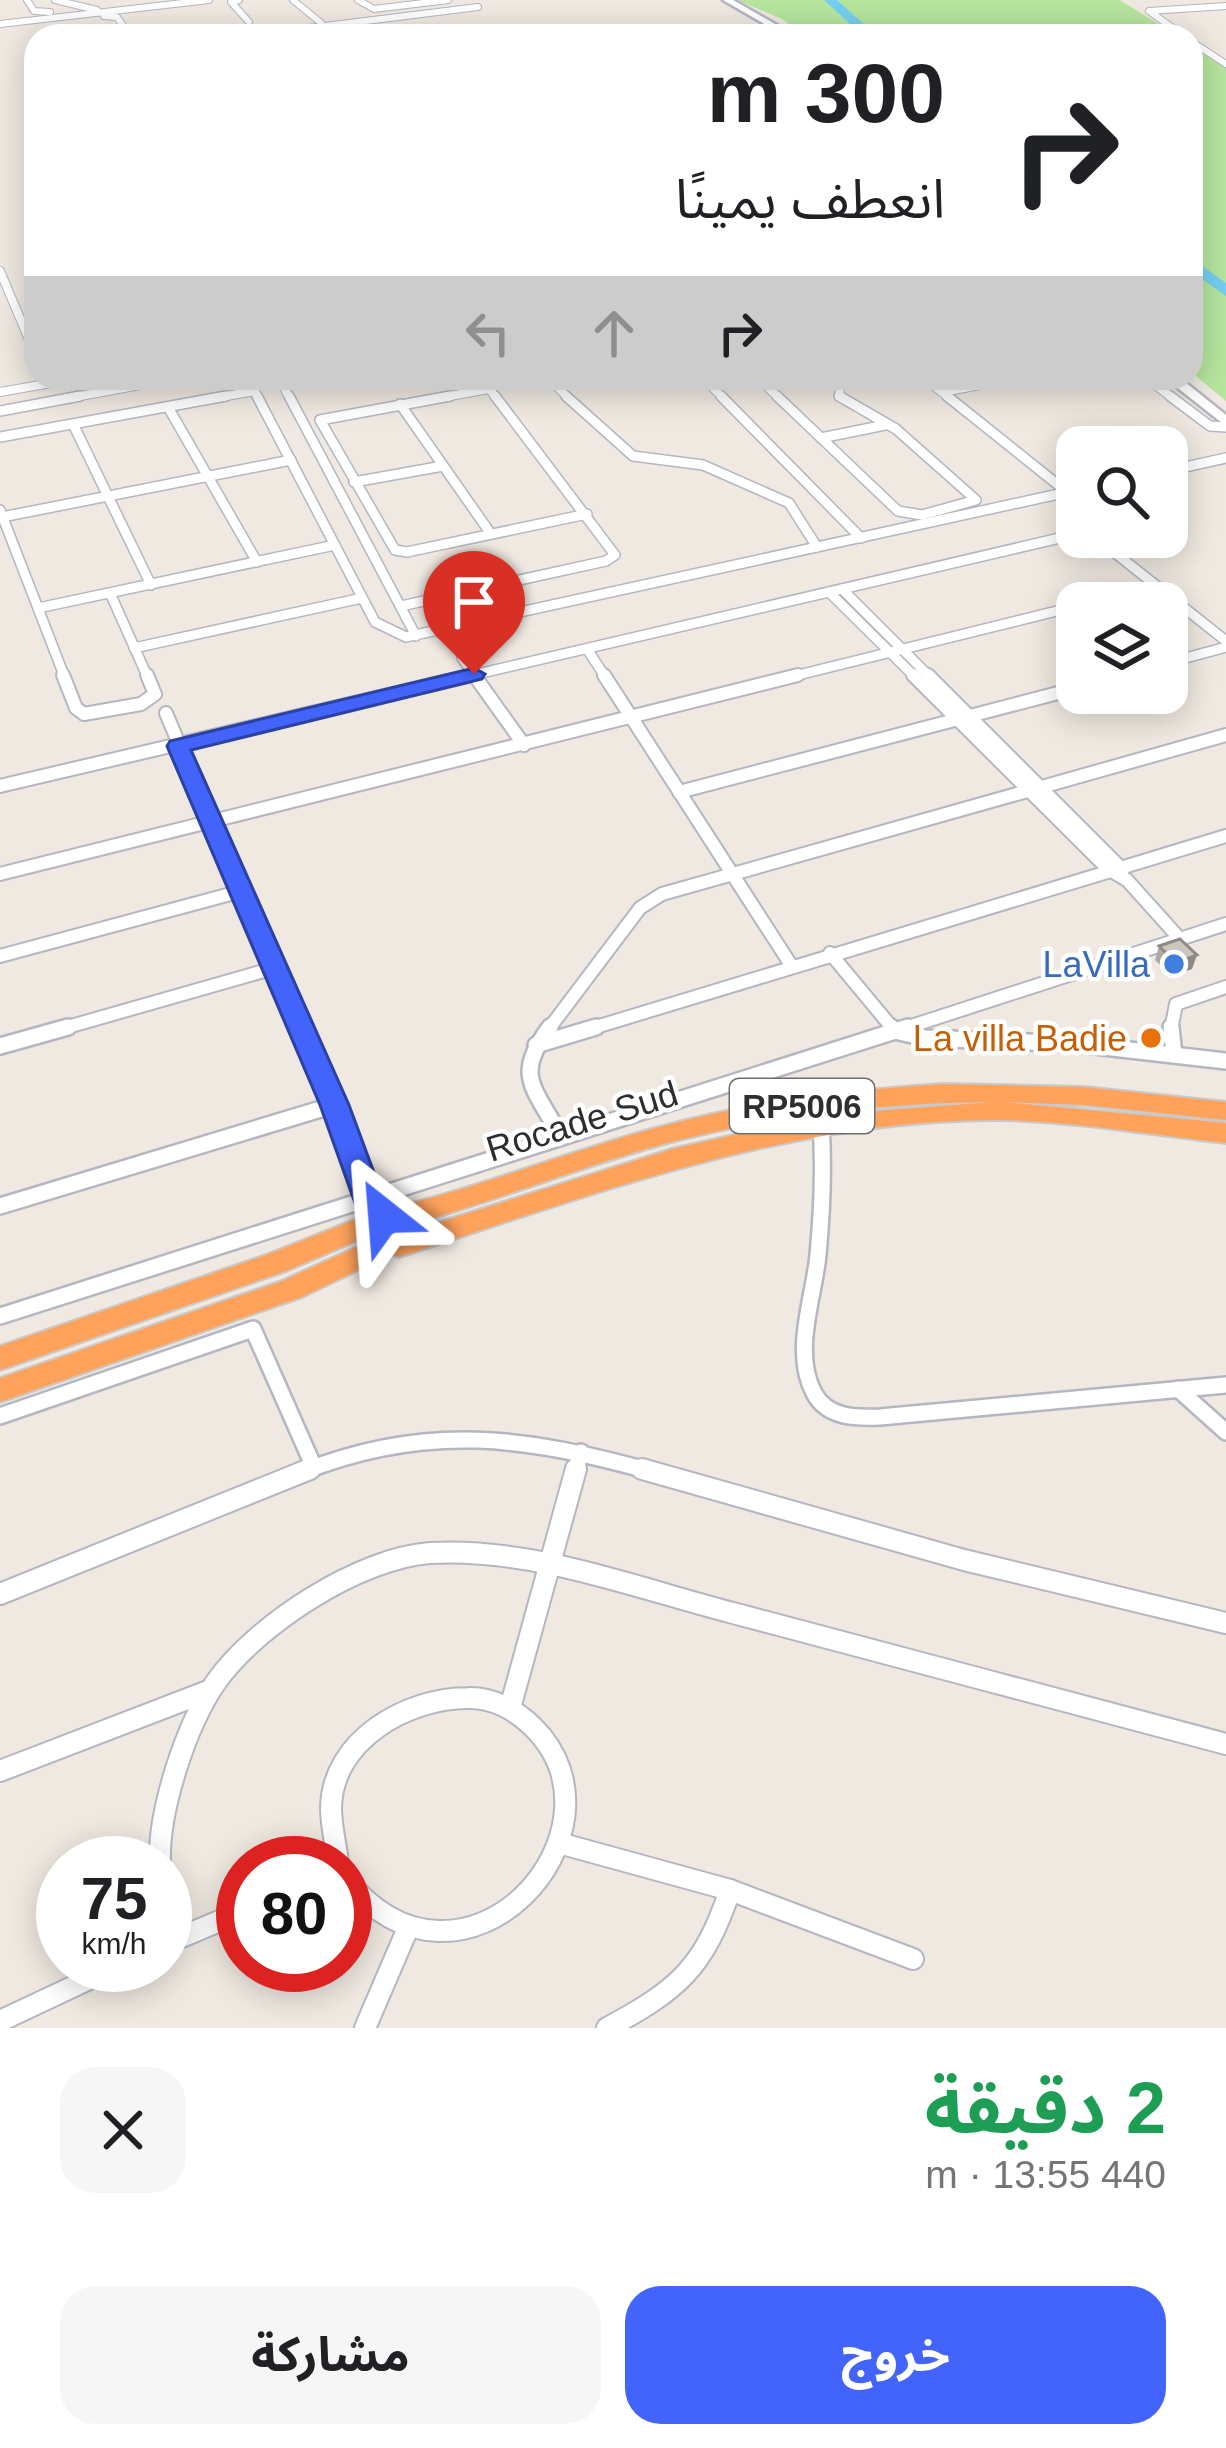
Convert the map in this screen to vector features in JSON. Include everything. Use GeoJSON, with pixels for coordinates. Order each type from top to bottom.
{"type":"FeatureCollection","features":[{"type":"Feature","properties":{"kind":"highway","name":"Rocade Sud"},"geometry":{"type":"LineString","coordinates":[[0,1358],[276,1263],[372,1223],[665,1135],[831,1102],[1006,1089],[1226,1111]]}},
{"type":"Feature","properties":{"kind":"highway","name":"Rocade Sud"},"geometry":{"type":"LineString","coordinates":[[372,1223],[385,1254],[672,1159],[821,1124],[1000,1111],[1226,1133]]}},
{"type":"Feature","properties":{"kind":"highway","name":"Rocade Sud"},"geometry":{"type":"LineString","coordinates":[[0,1390],[305,1283],[372,1223]]}},
{"type":"Feature","properties":{"kind":"street"},"geometry":{"type":"LineString","coordinates":[[27,0],[40,12],[104,11],[137,0]]}},
{"type":"Feature","properties":{"kind":"street"},"geometry":{"type":"LineString","coordinates":[[55,0],[104,11]]}},
{"type":"Feature","properties":{"kind":"street"},"geometry":{"type":"LineString","coordinates":[[79,5],[98,0]]}},
{"type":"Feature","properties":{"kind":"street"},"geometry":{"type":"LineString","coordinates":[[0,24],[209,0]]}},
{"type":"Feature","properties":{"kind":"street"},"geometry":{"type":"LineString","coordinates":[[239,0],[231,2],[249,22]]}},
{"type":"Feature","properties":{"kind":"street"},"geometry":{"type":"LineString","coordinates":[[293,0],[324,24],[478,4]]}},
{"type":"Feature","properties":{"kind":"street"},"geometry":{"type":"LineString","coordinates":[[358,0],[374,9],[448,0]]}},
{"type":"Feature","properties":{"kind":"street"},"geometry":{"type":"LineString","coordinates":[[727,0],[770,24]]}},
{"type":"Feature","properties":{"kind":"street"},"geometry":{"type":"LineString","coordinates":[[1167,24],[1149,11],[1226,5]]}},
{"type":"Feature","properties":{"kind":"street"},"geometry":{"type":"LineString","coordinates":[[1208,7],[1226,18]]}},
{"type":"Feature","properties":{"kind":"street"},"geometry":{"type":"LineString","coordinates":[[74,16],[116,17],[121,24]]}},
{"type":"Feature","properties":{"kind":"street"},"geometry":{"type":"LineString","coordinates":[[0,272],[24,328]]}},
{"type":"Feature","properties":{"kind":"street"},"geometry":{"type":"LineString","coordinates":[[0,314],[17,312]]}},
{"type":"Feature","properties":{"kind":"street"},"geometry":{"type":"LineString","coordinates":[[0,408],[74,390]]}},
{"type":"Feature","properties":{"kind":"street"},"geometry":{"type":"LineString","coordinates":[[0,408],[114,390]]}},
{"type":"Feature","properties":{"kind":"street"},"geometry":{"type":"LineString","coordinates":[[286,390],[416,636]]}},
{"type":"Feature","properties":{"kind":"street"},"geometry":{"type":"LineString","coordinates":[[478,390],[319,422],[397,552],[587,514]]}},
{"type":"Feature","properties":{"kind":"street"},"geometry":{"type":"LineString","coordinates":[[400,606],[612,558],[615,551],[491,390]]}},
{"type":"Feature","properties":{"kind":"street"},"geometry":{"type":"LineString","coordinates":[[560,390],[633,456],[703,465],[734,483],[780,498],[796,512],[817,547]]}},
{"type":"Feature","properties":{"kind":"street"},"geometry":{"type":"LineString","coordinates":[[716,390],[861,538]]}},
{"type":"Feature","properties":{"kind":"street"},"geometry":{"type":"LineString","coordinates":[[771,390],[898,511],[947,514],[977,497],[896,429],[839,398],[840,390]]}},
{"type":"Feature","properties":{"kind":"street"},"geometry":{"type":"LineString","coordinates":[[939,390],[1056,479]]}},
{"type":"Feature","properties":{"kind":"street"},"geometry":{"type":"LineString","coordinates":[[942,392],[953,390]]}},
{"type":"Feature","properties":{"kind":"street"},"geometry":{"type":"LineString","coordinates":[[1162,390],[1210,426],[1226,424]]}},
{"type":"Feature","properties":{"kind":"street"},"geometry":{"type":"LineString","coordinates":[[1186,390],[1226,424]]}},
{"type":"Feature","properties":{"kind":"street"},"geometry":{"type":"LineString","coordinates":[[0,437],[255,391],[375,622],[386,630],[416,636],[861,538],[947,514],[1056,494]]}},
{"type":"Feature","properties":{"kind":"street"},"geometry":{"type":"LineString","coordinates":[[87,395],[99,419]]}},
{"type":"Feature","properties":{"kind":"street"},"geometry":{"type":"LineString","coordinates":[[400,404],[491,535]]}},
{"type":"Feature","properties":{"kind":"street"},"geometry":{"type":"LineString","coordinates":[[168,406],[257,562]]}},
{"type":"Feature","properties":{"kind":"street"},"geometry":{"type":"LineString","coordinates":[[73,424],[151,584]]}},
{"type":"Feature","properties":{"kind":"street"},"geometry":{"type":"LineString","coordinates":[[821,438],[885,425]]}},
{"type":"Feature","properties":{"kind":"street"},"geometry":{"type":"LineString","coordinates":[[1188,466],[1226,458]]}},
{"type":"Feature","properties":{"kind":"street"},"geometry":{"type":"LineString","coordinates":[[110,593],[153,698],[84,714],[76,708],[1,513],[291,460]]}},
{"type":"Feature","properties":{"kind":"street"},"geometry":{"type":"LineString","coordinates":[[354,482],[443,466]]}},
{"type":"Feature","properties":{"kind":"street"},"geometry":{"type":"LineString","coordinates":[[0,786],[1056,539]]}},
{"type":"Feature","properties":{"kind":"street"},"geometry":{"type":"LineString","coordinates":[[38,608],[335,545]]}},
{"type":"Feature","properties":{"kind":"street"},"geometry":{"type":"LineString","coordinates":[[1121,558],[1151,582]]}},
{"type":"Feature","properties":{"kind":"street"},"geometry":{"type":"LineString","coordinates":[[836,591],[1119,872],[1180,939]]}},
{"type":"Feature","properties":{"kind":"street"},"geometry":{"type":"LineString","coordinates":[[134,648],[362,598]]}},
{"type":"Feature","properties":{"kind":"street"},"geometry":{"type":"LineString","coordinates":[[0,874],[1056,611]]}},
{"type":"Feature","properties":{"kind":"street"},"geometry":{"type":"LineString","coordinates":[[1188,613],[1226,644]]}},
{"type":"Feature","properties":{"kind":"street"},"geometry":{"type":"LineString","coordinates":[[1188,656],[1226,644]]}},
{"type":"Feature","properties":{"kind":"street"},"geometry":{"type":"LineString","coordinates":[[587,650],[791,965]]}},
{"type":"Feature","properties":{"kind":"street"},"geometry":{"type":"LineString","coordinates":[[462,658],[524,746]]}},
{"type":"Feature","properties":{"kind":"street"},"geometry":{"type":"LineString","coordinates":[[679,792],[1056,694]]}},
{"type":"Feature","properties":{"kind":"street"},"geometry":{"type":"LineString","coordinates":[[166,713],[238,892],[334,1105],[372,1223]]}},
{"type":"Feature","properties":{"kind":"street"},"geometry":{"type":"LineString","coordinates":[[560,1136],[526,1067],[535,1046],[646,901],[1226,735]]}},
{"type":"Feature","properties":{"kind":"street"},"geometry":{"type":"LineString","coordinates":[[535,1046],[1226,836]]}},
{"type":"Feature","properties":{"kind":"street"},"geometry":{"type":"LineString","coordinates":[[0,956],[238,892]]}},
{"type":"Feature","properties":{"kind":"street"},"geometry":{"type":"LineString","coordinates":[[0,1316],[372,1223],[560,1136],[1226,924]]}},
{"type":"Feature","properties":{"kind":"street"},"geometry":{"type":"LineString","coordinates":[[830,953],[895,1030],[925,1039],[1078,1044],[1226,1061]]}},
{"type":"Feature","properties":{"kind":"street"},"geometry":{"type":"LineString","coordinates":[[0,1046],[272,969]]}},
{"type":"Feature","properties":{"kind":"street"},"geometry":{"type":"LineString","coordinates":[[1174,1055],[1170,1018],[1176,1004],[1223,991]]}},
{"type":"Feature","properties":{"kind":"street"},"geometry":{"type":"LineString","coordinates":[[0,1206],[334,1105]]}},
{"type":"Feature","properties":{"kind":"street"},"geometry":{"type":"LineString","coordinates":[[821,1124],[818,1254],[806,1363],[814,1394],[824,1405],[857,1418],[1226,1384]]}},
{"type":"Feature","properties":{"kind":"street"},"geometry":{"type":"LineString","coordinates":[[0,1416],[253,1329],[313,1465]]}},
{"type":"Feature","properties":{"kind":"street"},"geometry":{"type":"LineString","coordinates":[[1178,1389],[1226,1432]]}},
{"type":"Feature","properties":{"kind":"street"},"geometry":{"type":"LineString","coordinates":[[0,1594],[226,1506],[313,1465],[388,1444],[505,1438],[580,1452],[964,1560],[1226,1623]]}},
{"type":"Feature","properties":{"kind":"street"},"geometry":{"type":"LineString","coordinates":[[510,1708],[580,1452]]}},
{"type":"Feature","properties":{"kind":"street"},"geometry":{"type":"LineString","coordinates":[[162,1836],[177,1768],[208,1691],[272,1626],[332,1588],[391,1560],[448,1552],[547,1564],[1226,1744]]}},
{"type":"Feature","properties":{"kind":"street"},"geometry":{"type":"LineString","coordinates":[[0,1771],[208,1691]]}},
{"type":"Feature","properties":{"kind":"street"},"geometry":{"type":"LineString","coordinates":[[332,1836],[334,1791],[351,1753],[378,1723],[400,1708],[437,1696],[475,1696],[510,1708],[541,1735],[560,1772],[565,1799],[559,1843],[538,1882],[506,1912],[451,1932],[408,1928],[372,1909]]}},
{"type":"Feature","properties":{"kind":"street"},"geometry":{"type":"LineString","coordinates":[[559,1843],[730,1890],[913,1959]]}},
{"type":"Feature","properties":{"kind":"street"},"geometry":{"type":"LineString","coordinates":[[608,2028],[686,1984],[714,1943],[730,1890]]}},
{"type":"Feature","properties":{"kind":"street"},"geometry":{"type":"LineString","coordinates":[[365,2028],[408,1928]]}},
{"type":"Feature","properties":{"kind":"street"},"geometry":{"type":"LineString","coordinates":[[0,2021],[62,1992]]}},
{"type":"Feature","properties":{"kind":"green space"},"geometry":{"type":"Polygon","coordinates":[[[737,0],[1120,0],[1158,24],[788,24],[737,0]]]}},
{"type":"Feature","properties":{"kind":"green space"},"geometry":{"type":"Polygon","coordinates":[[[1203,53],[1226,67],[1226,401],[1203,382],[1203,53]]]}},
{"type":"Feature","properties":{"kind":"building"},"geometry":{"type":"Polygon","coordinates":[[[1180,939],[1197,955],[1176,963],[1159,946],[1180,939]]]}},
{"type":"Feature","properties":{"kind":"waterway"},"geometry":{"type":"LineString","coordinates":[[830,0],[857,24]]}},
{"type":"Feature","properties":{"kind":"waterway"},"geometry":{"type":"LineString","coordinates":[[1203,273],[1226,291]]}},
{"type":"Feature","properties":{"kind":"place","name":"LaVilla"},"geometry":{"type":"Point","coordinates":[1174,964]}},
{"type":"Feature","properties":{"kind":"place","name":"La villa Badie"},"geometry":{"type":"Point","coordinates":[1151,1038]}},
{"type":"Feature","properties":{"kind":"route"},"geometry":{"type":"LineString","coordinates":[[384,1216],[376,1217],[334,1105],[178,746],[474,674]]}}]}
